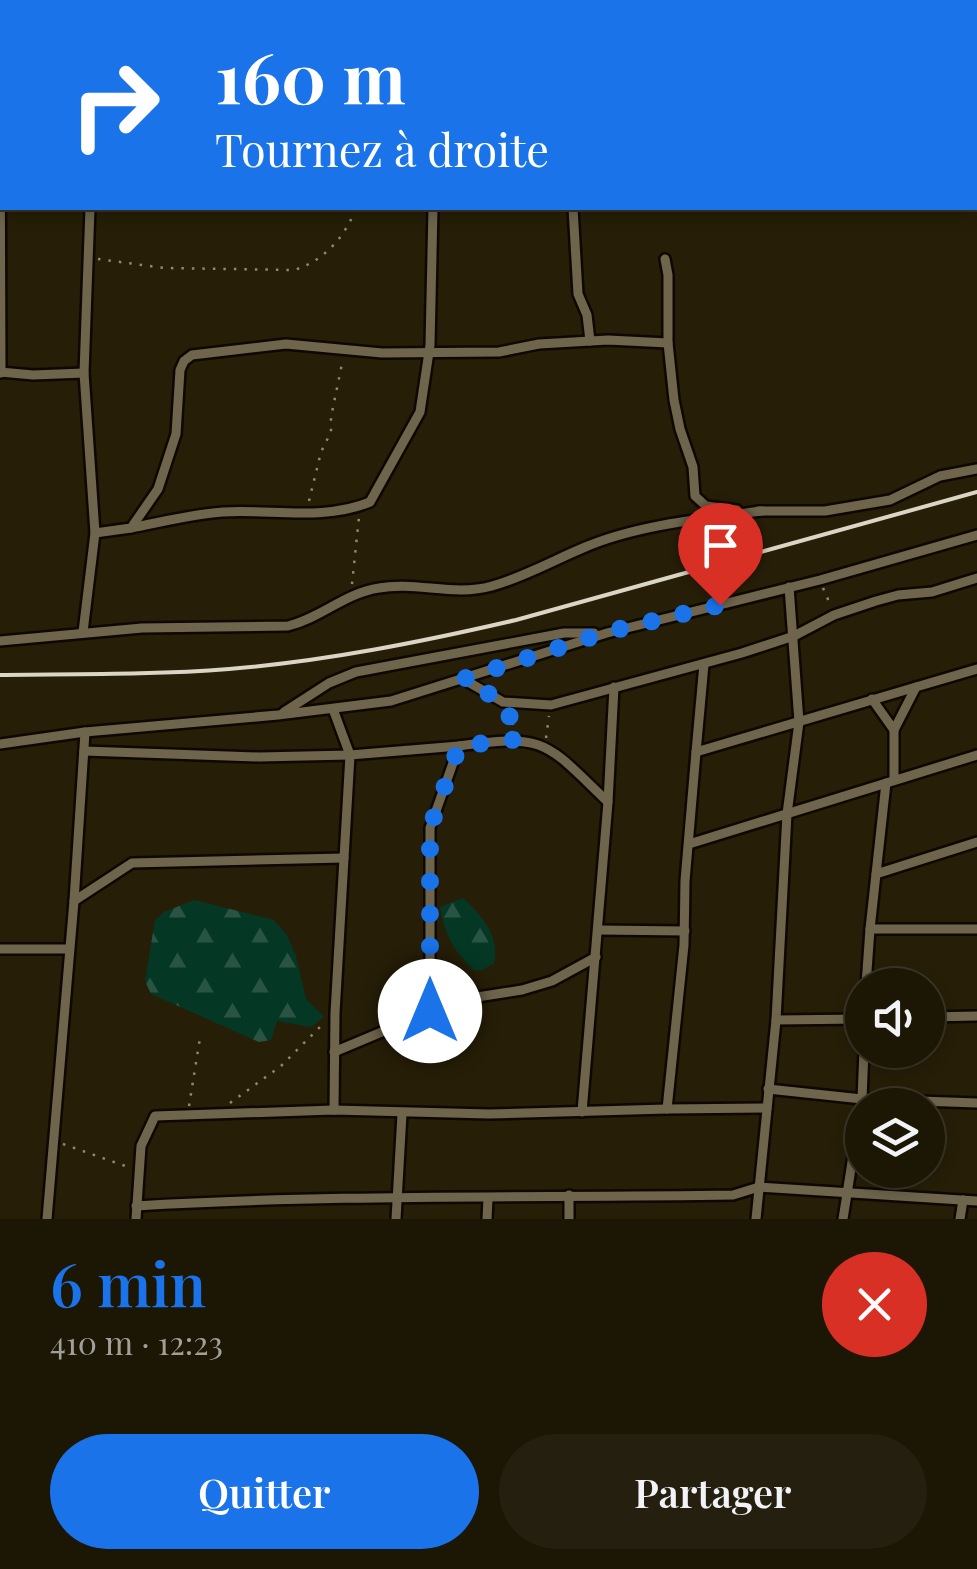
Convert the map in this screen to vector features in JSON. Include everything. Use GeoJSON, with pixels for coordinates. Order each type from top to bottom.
{"type":"FeatureCollection","features":[{"type":"Feature","properties":{"kind":"street"},"geometry":{"type":"LineString","coordinates":[[0,210],[1,372],[32,376],[84,374]]}},
{"type":"Feature","properties":{"kind":"street"},"geometry":{"type":"LineString","coordinates":[[82,632],[95,533],[84,374],[90,210]]}},
{"type":"Feature","properties":{"kind":"street"},"geometry":{"type":"LineString","coordinates":[[95,533],[228,511],[307,512],[370,502],[420,412],[430,351],[433,210]]}},
{"type":"Feature","properties":{"kind":"street"},"geometry":{"type":"LineString","coordinates":[[574,210],[578,294],[587,316],[590,341]]}},
{"type":"Feature","properties":{"kind":"street"},"geometry":{"type":"LineString","coordinates":[[664,259],[674,400],[694,467],[695,496],[709,507],[825,510],[890,500],[940,476],[977,469]]}},
{"type":"Feature","properties":{"kind":"street"},"geometry":{"type":"LineString","coordinates":[[132,528],[158,489],[176,434],[180,370],[184,361],[202,352],[286,344],[382,353],[499,352],[539,344],[590,341],[668,343]]}},
{"type":"Feature","properties":{"kind":"street"},"geometry":{"type":"LineString","coordinates":[[0,641],[82,632],[288,626],[311,620],[350,596],[398,586],[440,591],[488,588],[548,566],[585,546],[678,523],[762,511]]}},
{"type":"Feature","properties":{"kind":"street"},"geometry":{"type":"LineString","coordinates":[[0,744],[392,701],[607,632],[820,580],[977,535]]}},
{"type":"Feature","properties":{"kind":"street"},"geometry":{"type":"LineString","coordinates":[[463,679],[503,702],[551,705],[794,636],[834,614],[977,578]]}},
{"type":"Feature","properties":{"kind":"street"},"geometry":{"type":"LineString","coordinates":[[756,1219],[776,1020],[787,814],[800,722],[790,587]]}},
{"type":"Feature","properties":{"kind":"street"},"geometry":{"type":"LineString","coordinates":[[278,715],[356,672],[564,633],[607,632]]}},
{"type":"Feature","properties":{"kind":"street"},"geometry":{"type":"LineString","coordinates":[[668,1109],[704,664]]}},
{"type":"Feature","properties":{"kind":"street"},"geometry":{"type":"LineString","coordinates":[[696,752],[977,669]]}},
{"type":"Feature","properties":{"kind":"street"},"geometry":{"type":"LineString","coordinates":[[582,1112],[599,930],[614,687]]}},
{"type":"Feature","properties":{"kind":"street"},"geometry":{"type":"LineString","coordinates":[[867,968],[894,730],[916,687]]}},
{"type":"Feature","properties":{"kind":"street"},"geometry":{"type":"LineString","coordinates":[[872,699],[894,730]]}},
{"type":"Feature","properties":{"kind":"street"},"geometry":{"type":"LineString","coordinates":[[333,709],[350,754],[335,1013],[334,1110]]}},
{"type":"Feature","properties":{"kind":"street"},"geometry":{"type":"LineString","coordinates":[[47,1219],[84,732]]}},
{"type":"Feature","properties":{"kind":"street"},"geometry":{"type":"LineString","coordinates":[[84,751],[259,757],[350,754],[520,739],[545,746],[608,802]]}},
{"type":"Feature","properties":{"kind":"street"},"geometry":{"type":"LineString","coordinates":[[430,1011],[430,828],[459,746]]}},
{"type":"Feature","properties":{"kind":"street"},"geometry":{"type":"LineString","coordinates":[[689,844],[977,755]]}},
{"type":"Feature","properties":{"kind":"street"},"geometry":{"type":"LineString","coordinates":[[876,874],[977,842]]}},
{"type":"Feature","properties":{"kind":"street"},"geometry":{"type":"LineString","coordinates":[[74,901],[132,863],[344,858]]}},
{"type":"Feature","properties":{"kind":"street"},"geometry":{"type":"LineString","coordinates":[[870,928],[977,929]]}},
{"type":"Feature","properties":{"kind":"street"},"geometry":{"type":"LineString","coordinates":[[599,930],[685,931]]}},
{"type":"Feature","properties":{"kind":"street"},"geometry":{"type":"LineString","coordinates":[[0,949],[68,949]]}},
{"type":"Feature","properties":{"kind":"street"},"geometry":{"type":"LineString","coordinates":[[334,1052],[458,1000],[537,986],[596,957]]}},
{"type":"Feature","properties":{"kind":"street"},"geometry":{"type":"LineString","coordinates":[[945,1017],[977,1016]]}},
{"type":"Feature","properties":{"kind":"street"},"geometry":{"type":"LineString","coordinates":[[776,1020],[845,1019]]}},
{"type":"Feature","properties":{"kind":"street"},"geometry":{"type":"LineString","coordinates":[[768,1089],[845,1097]]}},
{"type":"Feature","properties":{"kind":"street"},"geometry":{"type":"LineString","coordinates":[[945,1102],[977,1103]]}},
{"type":"Feature","properties":{"kind":"street"},"geometry":{"type":"LineString","coordinates":[[136,1219],[137,1170],[146,1130],[155,1116],[334,1110],[402,1114],[767,1108]]}},
{"type":"Feature","properties":{"kind":"street"},"geometry":{"type":"LineString","coordinates":[[396,1219],[402,1114]]}},
{"type":"Feature","properties":{"kind":"street"},"geometry":{"type":"LineString","coordinates":[[136,1206],[398,1197],[733,1194],[759,1187],[977,1201]]}},
{"type":"Feature","properties":{"kind":"street"},"geometry":{"type":"LineString","coordinates":[[843,1219],[847,1188]]}},
{"type":"Feature","properties":{"kind":"street"},"geometry":{"type":"LineString","coordinates":[[569,1196],[569,1219]]}},
{"type":"Feature","properties":{"kind":"street"},"geometry":{"type":"LineString","coordinates":[[487,1219],[488,1199]]}},
{"type":"Feature","properties":{"kind":"street"},"geometry":{"type":"LineString","coordinates":[[960,1219],[963,1200]]}},
{"type":"Feature","properties":{"kind":"path"},"geometry":{"type":"LineString","coordinates":[[88,258],[164,268],[294,270],[314,264],[338,240],[355,210]]}},
{"type":"Feature","properties":{"kind":"path"},"geometry":{"type":"LineString","coordinates":[[307,512],[321,452],[331,432],[346,348]]}},
{"type":"Feature","properties":{"kind":"path"},"geometry":{"type":"LineString","coordinates":[[350,596],[360,506]]}},
{"type":"Feature","properties":{"kind":"path"},"geometry":{"type":"LineString","coordinates":[[820,580],[834,614]]}},
{"type":"Feature","properties":{"kind":"path"},"geometry":{"type":"LineString","coordinates":[[503,702],[520,739]]}},
{"type":"Feature","properties":{"kind":"path"},"geometry":{"type":"LineString","coordinates":[[545,746],[551,705]]}},
{"type":"Feature","properties":{"kind":"path"},"geometry":{"type":"LineString","coordinates":[[214,1114],[281,1066],[335,1013]]}},
{"type":"Feature","properties":{"kind":"path"},"geometry":{"type":"LineString","coordinates":[[188,1115],[200,1038]]}},
{"type":"Feature","properties":{"kind":"path"},"geometry":{"type":"LineString","coordinates":[[52,1140],[137,1170]]}},
{"type":"Feature","properties":{"kind":"green space"},"geometry":{"type":"Polygon","coordinates":[[[463,898],[492,935],[494,963],[483,970],[474,970],[461,956],[444,925],[440,907],[463,898]]]}},
{"type":"Feature","properties":{"kind":"green space"},"geometry":{"type":"Polygon","coordinates":[[[194,900],[274,920],[287,935],[296,956],[306,999],[324,1017],[311,1027],[277,1021],[271,1040],[259,1042],[151,994],[145,981],[155,920],[164,912],[194,900]]]}},
{"type":"Feature","properties":{"kind":"railway"},"geometry":{"type":"LineString","coordinates":[[0,675],[229,669],[409,643],[516,620],[977,492]]}},
{"type":"Feature","properties":{"kind":"route"},"geometry":{"type":"LineString","coordinates":[[430,1011],[430,828],[459,746],[520,739],[503,702],[463,679],[607,632],[720,605]]}}]}
